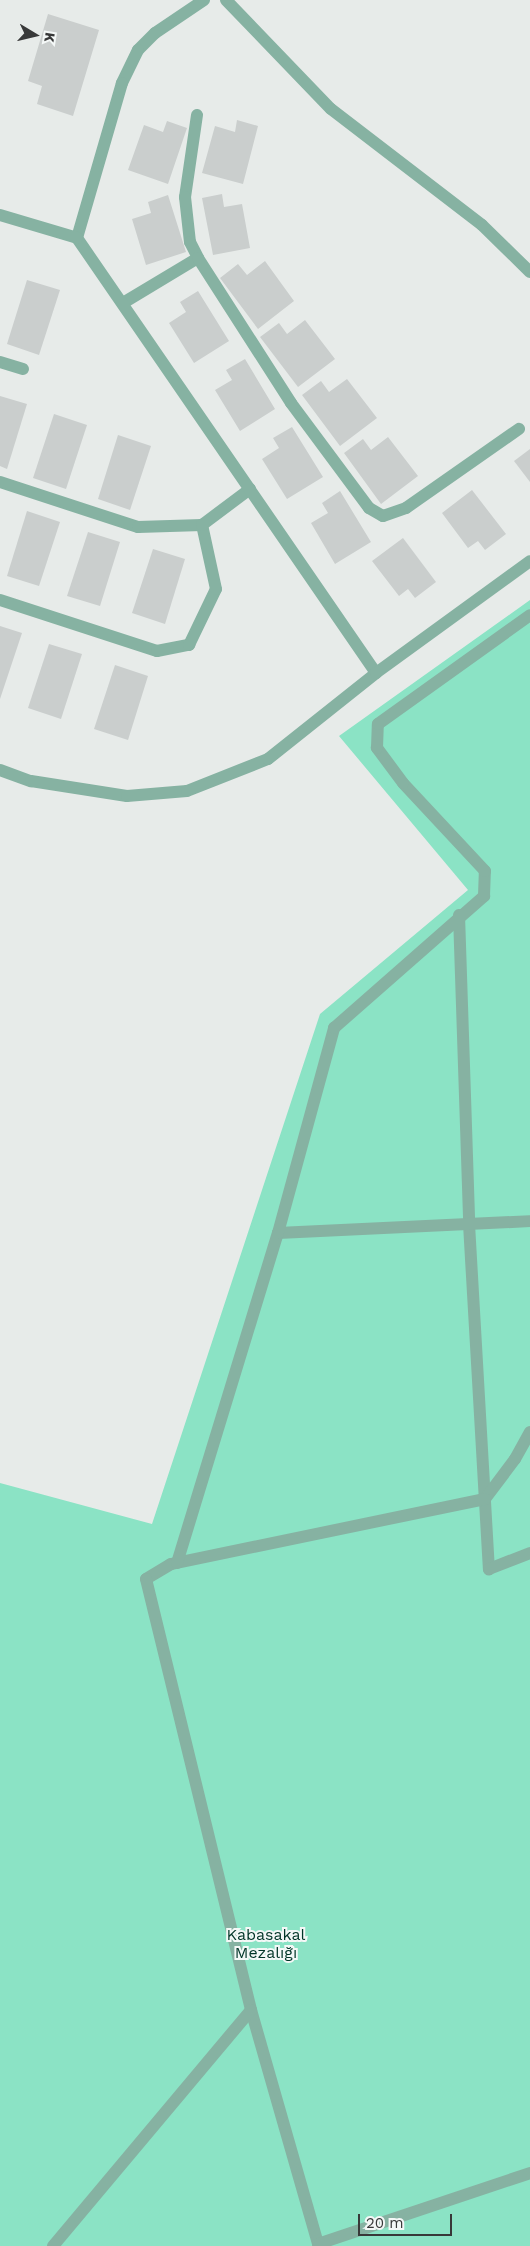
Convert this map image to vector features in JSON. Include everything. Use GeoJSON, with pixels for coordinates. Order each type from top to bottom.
{"type":"FeatureCollection","features":[{"type":"Feature","properties":{"kind":"street"},"geometry":{"type":"LineString","coordinates":[[77,238],[122,83],[138,50],[155,33],[204,0]]}},
{"type":"Feature","properties":{"kind":"street"},"geometry":{"type":"LineString","coordinates":[[226,0],[331,109],[482,225],[530,272]]}},
{"type":"Feature","properties":{"kind":"street"},"geometry":{"type":"LineString","coordinates":[[198,115],[185,198],[190,242],[198,258],[290,403],[369,508],[383,516],[406,508],[519,428]]}},
{"type":"Feature","properties":{"kind":"street"},"geometry":{"type":"LineString","coordinates":[[0,215],[77,238],[376,673]]}},
{"type":"Feature","properties":{"kind":"street"},"geometry":{"type":"LineString","coordinates":[[123,303],[198,258]]}},
{"type":"Feature","properties":{"kind":"street"},"geometry":{"type":"LineString","coordinates":[[0,362],[23,370]]}},
{"type":"Feature","properties":{"kind":"street"},"geometry":{"type":"LineString","coordinates":[[0,482],[138,527],[202,525],[250,489]]}},
{"type":"Feature","properties":{"kind":"street"},"geometry":{"type":"LineString","coordinates":[[0,600],[157,651],[189,645],[216,589],[202,525]]}},
{"type":"Feature","properties":{"kind":"street"},"geometry":{"type":"LineString","coordinates":[[0,770],[31,781],[127,796],[187,791],[268,759],[376,673],[530,561]]}},
{"type":"Feature","properties":{"kind":"street"},"geometry":{"type":"LineString","coordinates":[[177,1563],[278,1233],[334,1028],[459,915],[484,896],[485,871],[403,783],[377,748],[378,724],[530,615]]}},
{"type":"Feature","properties":{"kind":"street"},"geometry":{"type":"LineString","coordinates":[[459,915],[468,1224],[490,1569],[530,1553]]}},
{"type":"Feature","properties":{"kind":"street"},"geometry":{"type":"LineString","coordinates":[[278,1233],[530,1221]]}},
{"type":"Feature","properties":{"kind":"street"},"geometry":{"type":"LineString","coordinates":[[530,1432],[515,1459],[485,1499],[177,1563],[146,1578],[251,2010],[313,2245],[530,2173]]}},
{"type":"Feature","properties":{"kind":"street"},"geometry":{"type":"LineString","coordinates":[[53,2246],[251,2010]]}},
{"type":"Feature","properties":{"kind":"green space","name":"Kabasakal Mezalığı"},"geometry":{"type":"Polygon","coordinates":[[[530,600],[530,2246],[0,2246],[0,1483],[152,1524],[320,1014],[468,890],[339,736],[530,600]]]}},
{"type":"Feature","properties":{"kind":"building"},"geometry":{"type":"Polygon","coordinates":[[[48,14],[99,30],[73,116],[37,104],[42,86],[28,81],[48,14]]]}},
{"type":"Feature","properties":{"kind":"building"},"geometry":{"type":"Polygon","coordinates":[[[237,120],[258,126],[243,184],[202,173],[215,126],[235,132],[237,120]]]}},
{"type":"Feature","properties":{"kind":"building"},"geometry":{"type":"Polygon","coordinates":[[[167,121],[187,128],[168,184],[128,170],[144,125],[163,132],[167,121]]]}},
{"type":"Feature","properties":{"kind":"building"},"geometry":{"type":"Polygon","coordinates":[[[222,194],[224,207],[242,204],[250,248],[213,255],[202,198],[222,194]]]}},
{"type":"Feature","properties":{"kind":"building"},"geometry":{"type":"Polygon","coordinates":[[[168,195],[186,252],[146,265],[132,219],[151,213],[148,202],[168,195]]]}},
{"type":"Feature","properties":{"kind":"building"},"geometry":{"type":"Polygon","coordinates":[[[265,261],[294,301],[258,329],[220,278],[238,264],[247,275],[265,261]]]}},
{"type":"Feature","properties":{"kind":"building"},"geometry":{"type":"Polygon","coordinates":[[[27,280],[60,290],[39,355],[7,344],[27,280]]]}},
{"type":"Feature","properties":{"kind":"building"},"geometry":{"type":"Polygon","coordinates":[[[198,291],[229,341],[194,363],[169,323],[186,312],[180,302],[198,291]]]}},
{"type":"Feature","properties":{"kind":"building"},"geometry":{"type":"Polygon","coordinates":[[[305,320],[335,359],[298,387],[260,337],[279,323],[287,334],[305,320]]]}},
{"type":"Feature","properties":{"kind":"building"},"geometry":{"type":"Polygon","coordinates":[[[245,359],[275,409],[240,431],[215,390],[232,380],[226,370],[245,359]]]}},
{"type":"Feature","properties":{"kind":"building"},"geometry":{"type":"Polygon","coordinates":[[[347,379],[377,418],[340,446],[302,395],[321,381],[329,392],[347,379]]]}},
{"type":"Feature","properties":{"kind":"building"},"geometry":{"type":"Polygon","coordinates":[[[0,396],[27,404],[7,469],[0,466],[0,396]]]}},
{"type":"Feature","properties":{"kind":"building"},"geometry":{"type":"Polygon","coordinates":[[[54,414],[87,425],[66,489],[33,478],[54,414]]]}},
{"type":"Feature","properties":{"kind":"building"},"geometry":{"type":"Polygon","coordinates":[[[292,427],[323,477],[287,499],[262,459],[279,448],[273,438],[292,427]]]}},
{"type":"Feature","properties":{"kind":"building"},"geometry":{"type":"Polygon","coordinates":[[[118,435],[151,446],[130,510],[98,499],[118,435]]]}},
{"type":"Feature","properties":{"kind":"building"},"geometry":{"type":"Polygon","coordinates":[[[388,437],[418,476],[381,504],[344,453],[363,439],[371,450],[388,437]]]}},
{"type":"Feature","properties":{"kind":"building"},"geometry":{"type":"Polygon","coordinates":[[[530,449],[530,482],[514,461],[530,449]]]}},
{"type":"Feature","properties":{"kind":"building"},"geometry":{"type":"Polygon","coordinates":[[[472,490],[506,534],[485,550],[478,541],[468,548],[442,513],[472,490]]]}},
{"type":"Feature","properties":{"kind":"building"},"geometry":{"type":"Polygon","coordinates":[[[340,491],[371,542],[335,564],[311,523],[328,513],[322,503],[340,491]]]}},
{"type":"Feature","properties":{"kind":"building"},"geometry":{"type":"Polygon","coordinates":[[[27,511],[60,522],[39,586],[7,576],[27,511]]]}},
{"type":"Feature","properties":{"kind":"building"},"geometry":{"type":"Polygon","coordinates":[[[88,532],[120,542],[100,606],[67,596],[88,532]]]}},
{"type":"Feature","properties":{"kind":"building"},"geometry":{"type":"Polygon","coordinates":[[[403,538],[436,582],[415,598],[408,589],[399,596],[372,561],[403,538]]]}},
{"type":"Feature","properties":{"kind":"building"},"geometry":{"type":"Polygon","coordinates":[[[153,549],[185,559],[165,624],[132,613],[153,549]]]}},
{"type":"Feature","properties":{"kind":"building"},"geometry":{"type":"Polygon","coordinates":[[[0,626],[22,633],[0,699],[0,626]]]}},
{"type":"Feature","properties":{"kind":"building"},"geometry":{"type":"Polygon","coordinates":[[[49,644],[82,654],[61,719],[28,708],[49,644]]]}},
{"type":"Feature","properties":{"kind":"building"},"geometry":{"type":"Polygon","coordinates":[[[115,665],[148,676],[128,740],[94,729],[115,665]]]}}]}
